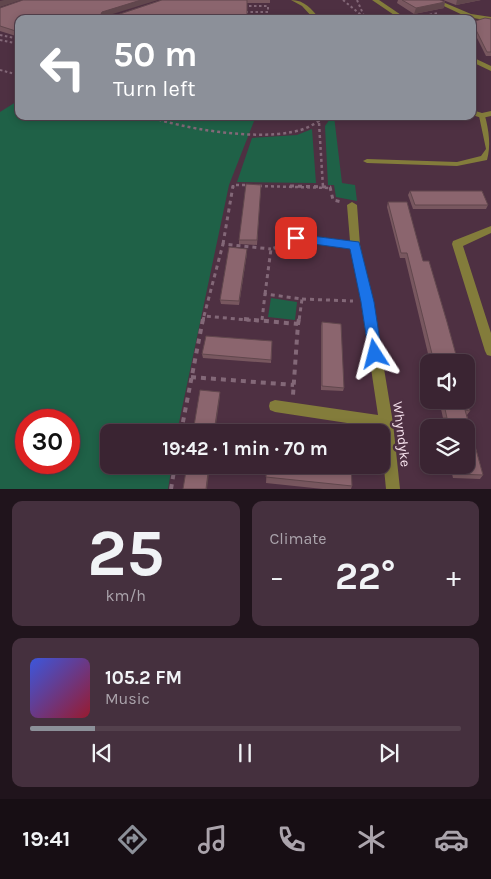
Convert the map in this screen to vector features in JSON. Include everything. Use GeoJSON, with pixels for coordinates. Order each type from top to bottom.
{"type":"FeatureCollection","features":[{"type":"Feature","properties":{"kind":"street"},"geometry":{"type":"LineString","coordinates":[[294,0],[313,15]]}},
{"type":"Feature","properties":{"kind":"street"},"geometry":{"type":"LineString","coordinates":[[375,0],[398,15]]}},
{"type":"Feature","properties":{"kind":"street"},"geometry":{"type":"LineString","coordinates":[[434,0],[456,11],[470,15]]}},
{"type":"Feature","properties":{"kind":"street"},"geometry":{"type":"LineString","coordinates":[[476,17],[484,19],[491,18]]}},
{"type":"Feature","properties":{"kind":"street"},"geometry":{"type":"LineString","coordinates":[[476,61],[491,69]]}},
{"type":"Feature","properties":{"kind":"street"},"geometry":{"type":"LineString","coordinates":[[476,114],[482,116],[491,113]]}},
{"type":"Feature","properties":{"kind":"street","name":"Whyndyke"},"geometry":{"type":"LineString","coordinates":[[352,205],[355,245],[367,302],[386,423],[393,489]]}},
{"type":"Feature","properties":{"kind":"street"},"geometry":{"type":"LineString","coordinates":[[491,229],[457,244],[491,351]]}},
{"type":"Feature","properties":{"kind":"street"},"geometry":{"type":"LineString","coordinates":[[296,238],[355,245]]}},
{"type":"Feature","properties":{"kind":"street"},"geometry":{"type":"LineString","coordinates":[[275,406],[386,423]]}},
{"type":"Feature","properties":{"kind":"lane"},"geometry":{"type":"LineString","coordinates":[[367,161],[457,164],[484,158],[490,149],[482,116]]}},
{"type":"Feature","properties":{"kind":"path"},"geometry":{"type":"LineString","coordinates":[[343,0],[361,15]]}},
{"type":"Feature","properties":{"kind":"path"},"geometry":{"type":"LineString","coordinates":[[357,0],[364,15]]}},
{"type":"Feature","properties":{"kind":"path"},"geometry":{"type":"LineString","coordinates":[[237,12],[268,12],[268,6],[239,6]]}},
{"type":"Feature","properties":{"kind":"path"},"geometry":{"type":"LineString","coordinates":[[434,15],[456,11]]}},
{"type":"Feature","properties":{"kind":"path"},"geometry":{"type":"LineString","coordinates":[[0,35],[15,38]]}},
{"type":"Feature","properties":{"kind":"path"},"geometry":{"type":"LineString","coordinates":[[0,40],[15,43]]}},
{"type":"Feature","properties":{"kind":"path"},"geometry":{"type":"LineString","coordinates":[[0,70],[15,74]]}},
{"type":"Feature","properties":{"kind":"path"},"geometry":{"type":"LineString","coordinates":[[158,120],[231,132],[267,135],[296,132],[322,120]]}},
{"type":"Feature","properties":{"kind":"path"},"geometry":{"type":"LineString","coordinates":[[319,123],[323,187]]}},
{"type":"Feature","properties":{"kind":"path"},"geometry":{"type":"LineString","coordinates":[[182,424],[204,316],[223,244],[233,185],[330,187],[333,200],[352,205]]}},
{"type":"Feature","properties":{"kind":"path"},"geometry":{"type":"LineString","coordinates":[[223,244],[271,249],[283,246],[296,238]]}},
{"type":"Feature","properties":{"kind":"path"},"geometry":{"type":"LineString","coordinates":[[262,320],[271,249]]}},
{"type":"Feature","properties":{"kind":"path"},"geometry":{"type":"LineString","coordinates":[[265,294],[302,299],[367,302]]}},
{"type":"Feature","properties":{"kind":"path"},"geometry":{"type":"LineString","coordinates":[[293,408],[298,324],[302,299]]}},
{"type":"Feature","properties":{"kind":"path"},"geometry":{"type":"LineString","coordinates":[[204,316],[298,324]]}},
{"type":"Feature","properties":{"kind":"path"},"geometry":{"type":"LineString","coordinates":[[191,377],[294,386]]}},
{"type":"Feature","properties":{"kind":"path"},"geometry":{"type":"LineString","coordinates":[[171,489],[174,474]]}},
{"type":"Feature","properties":{"kind":"green space"},"geometry":{"type":"Polygon","coordinates":[[[15,103],[15,120],[254,120],[229,185],[179,424],[100,424],[100,474],[170,474],[168,489],[0,489],[0,112],[15,103]]]}},
{"type":"Feature","properties":{"kind":"green space"},"geometry":{"type":"Polygon","coordinates":[[[329,120],[334,120],[342,183],[355,185],[357,201],[336,197],[334,185],[328,185],[325,126],[329,120]]]}},
{"type":"Feature","properties":{"kind":"green space"},"geometry":{"type":"Polygon","coordinates":[[[312,129],[316,183],[237,182],[252,138],[297,135],[312,129]]]}},
{"type":"Feature","properties":{"kind":"green space"},"geometry":{"type":"Polygon","coordinates":[[[271,298],[297,302],[295,320],[268,317],[271,298]]]}},
{"type":"Feature","properties":{"kind":"building"},"geometry":{"type":"Polygon","coordinates":[[[23,0],[141,0],[102,12],[101,14],[108,15],[15,15],[15,31],[0,26],[0,8],[23,0]]]}},
{"type":"Feature","properties":{"kind":"building"},"geometry":{"type":"Polygon","coordinates":[[[162,0],[247,0],[247,15],[117,15],[162,0]]]}},
{"type":"Feature","properties":{"kind":"building"},"geometry":{"type":"Polygon","coordinates":[[[402,0],[440,0],[445,2],[416,8],[402,0]]]}},
{"type":"Feature","properties":{"kind":"building"},"geometry":{"type":"Polygon","coordinates":[[[485,18],[491,19],[491,52],[487,52],[476,30],[476,21],[485,18]]]}},
{"type":"Feature","properties":{"kind":"building"},"geometry":{"type":"Polygon","coordinates":[[[246,184],[261,185],[257,240],[239,240],[246,184]]]}},
{"type":"Feature","properties":{"kind":"building"},"geometry":{"type":"Polygon","coordinates":[[[410,191],[482,191],[488,205],[415,205],[410,191]]]}},
{"type":"Feature","properties":{"kind":"building"},"geometry":{"type":"Polygon","coordinates":[[[388,202],[407,202],[423,261],[429,261],[456,354],[432,354],[407,253],[401,253],[388,202]]]}},
{"type":"Feature","properties":{"kind":"building"},"geometry":{"type":"Polygon","coordinates":[[[229,247],[247,249],[239,301],[220,300],[229,247]]]}},
{"type":"Feature","properties":{"kind":"building"},"geometry":{"type":"Polygon","coordinates":[[[322,322],[341,324],[344,388],[322,386],[322,322]]]}},
{"type":"Feature","properties":{"kind":"building"},"geometry":{"type":"Polygon","coordinates":[[[206,336],[272,341],[271,360],[202,354],[206,336]]]}},
{"type":"Feature","properties":{"kind":"building"},"geometry":{"type":"Polygon","coordinates":[[[200,390],[220,392],[215,424],[194,424],[200,390]]]}},
{"type":"Feature","properties":{"kind":"building"},"geometry":{"type":"Polygon","coordinates":[[[445,409],[469,409],[470,411],[465,410],[467,419],[443,418],[447,418],[445,409]]]}},
{"type":"Feature","properties":{"kind":"building"},"geometry":{"type":"Polygon","coordinates":[[[475,446],[483,475],[457,474],[475,474],[475,446]]]}},
{"type":"Feature","properties":{"kind":"building"},"geometry":{"type":"Polygon","coordinates":[[[186,474],[208,474],[206,489],[183,489],[186,474]]]}},
{"type":"Feature","properties":{"kind":"building"},"geometry":{"type":"Polygon","coordinates":[[[266,474],[351,474],[352,486],[266,477],[266,474]]]}},
{"type":"Feature","properties":{"kind":"route"},"geometry":{"type":"LineString","coordinates":[[296,238],[355,245],[367,302],[375,354]]}}]}
